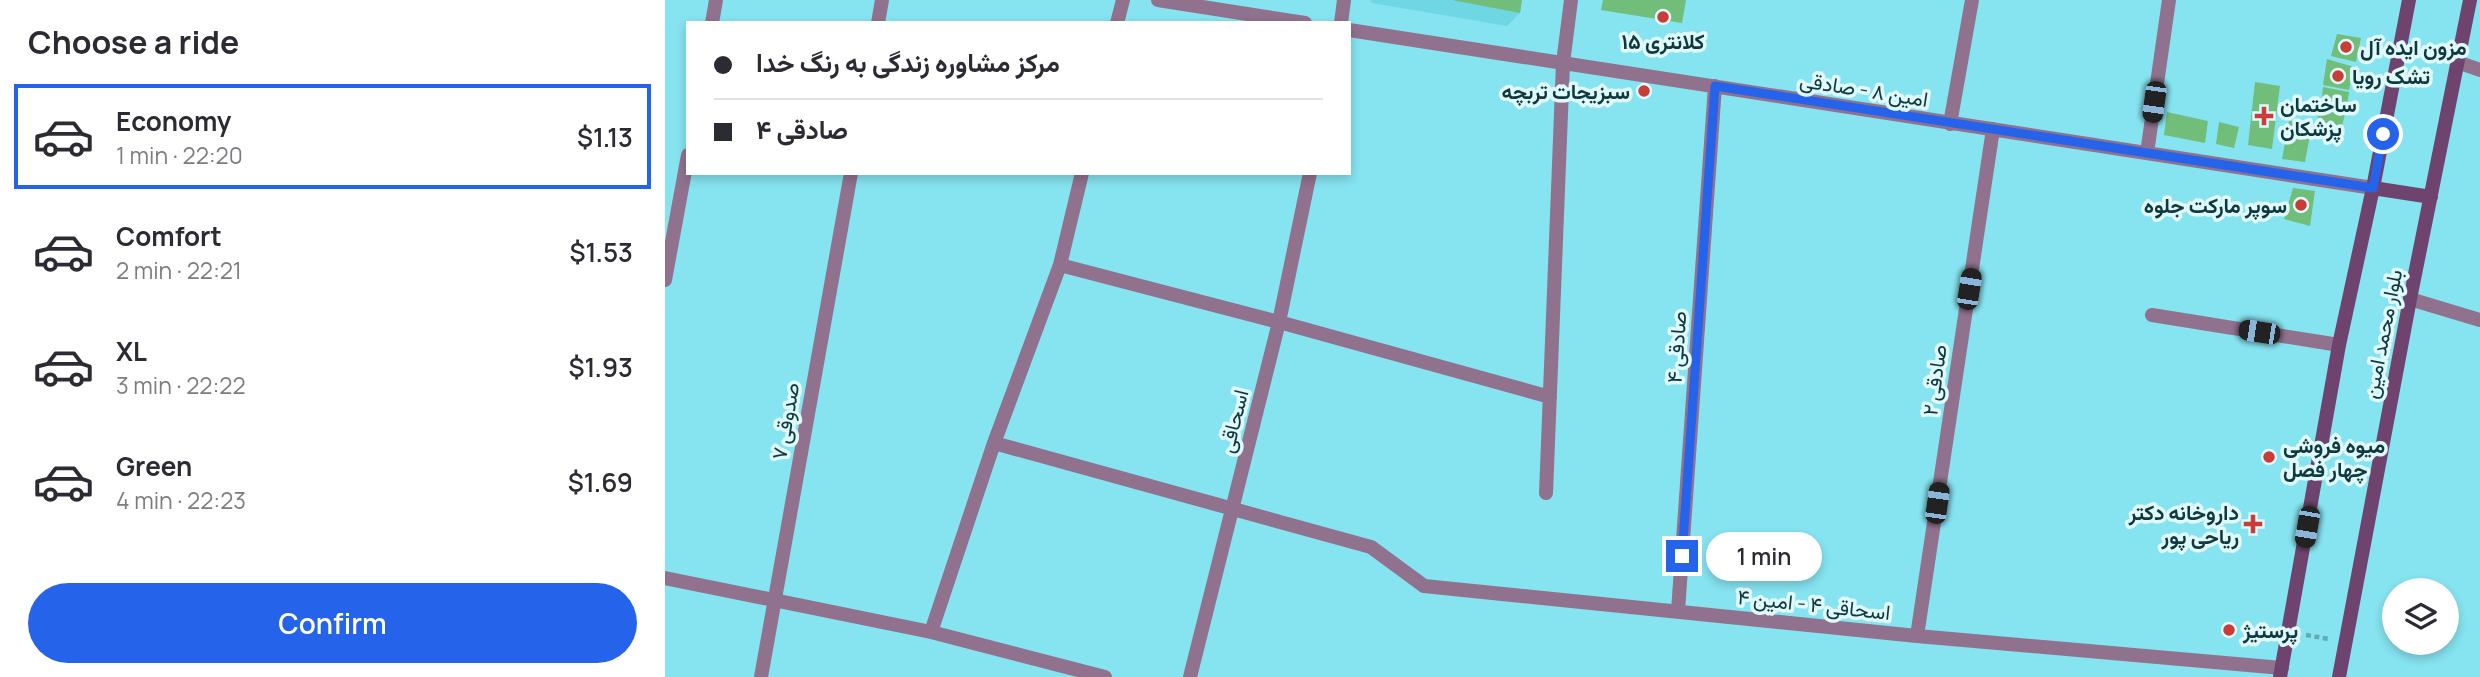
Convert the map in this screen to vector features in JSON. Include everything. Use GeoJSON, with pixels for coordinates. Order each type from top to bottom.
{"type":"FeatureCollection","features":[{"type":"Feature","properties":{"kind":"main road","name":"بلوار محمد امین"},"geometry":{"type":"LineString","coordinates":[[2281,673],[2339,345],[2373,188],[2409,0]]}},
{"type":"Feature","properties":{"kind":"main road","name":"بلوار محمد امین"},"geometry":{"type":"LineString","coordinates":[[2339,677],[2410,299],[2470,0]]}},
{"type":"Feature","properties":{"kind":"main road"},"geometry":{"type":"LineString","coordinates":[[2373,188],[2431,197]]}},
{"type":"Feature","properties":{"kind":"street"},"geometry":{"type":"LineString","coordinates":[[712,21],[716,0]]}},
{"type":"Feature","properties":{"kind":"street"},"geometry":{"type":"LineString","coordinates":[[878,21],[882,0]]}},
{"type":"Feature","properties":{"kind":"street"},"geometry":{"type":"LineString","coordinates":[[1118,21],[1123,0]]}},
{"type":"Feature","properties":{"kind":"street"},"geometry":{"type":"LineString","coordinates":[[1158,0],[1292,21]]}},
{"type":"Feature","properties":{"kind":"street"},"geometry":{"type":"LineString","coordinates":[[1341,21],[1344,0]]}},
{"type":"Feature","properties":{"kind":"street"},"geometry":{"type":"LineString","coordinates":[[1546,493],[1563,63],[1571,0]]}},
{"type":"Feature","properties":{"kind":"street"},"geometry":{"type":"LineString","coordinates":[[1950,124],[1972,0]]}},
{"type":"Feature","properties":{"kind":"street"},"geometry":{"type":"LineString","coordinates":[[2147,153],[2169,0]]}},
{"type":"Feature","properties":{"kind":"street","name":"امین ۸ - صادقی"},"geometry":{"type":"LineString","coordinates":[[1351,30],[2373,188]]}},
{"type":"Feature","properties":{"kind":"street"},"geometry":{"type":"LineString","coordinates":[[2457,62],[2480,70]]}},
{"type":"Feature","properties":{"kind":"street","name":"صادقی ۴"},"geometry":{"type":"LineString","coordinates":[[1678,611],[1715,86]]}},
{"type":"Feature","properties":{"kind":"street","name":"صادقی ۲"},"geometry":{"type":"LineString","coordinates":[[1917,636],[1993,129]]}},
{"type":"Feature","properties":{"kind":"street"},"geometry":{"type":"LineString","coordinates":[[665,280],[686,166]]}},
{"type":"Feature","properties":{"kind":"street","name":"صدوقی ۷"},"geometry":{"type":"LineString","coordinates":[[761,677],[851,175]]}},
{"type":"Feature","properties":{"kind":"street"},"geometry":{"type":"LineString","coordinates":[[931,632],[995,443],[1060,265],[1081,175]]}},
{"type":"Feature","properties":{"kind":"street","name":"اسحاقی"},"geometry":{"type":"LineString","coordinates":[[1190,677],[1279,323],[1310,175]]}},
{"type":"Feature","properties":{"kind":"street"},"geometry":{"type":"LineString","coordinates":[[1060,265],[1550,397]]}},
{"type":"Feature","properties":{"kind":"street"},"geometry":{"type":"LineString","coordinates":[[2410,299],[2480,320]]}},
{"type":"Feature","properties":{"kind":"street"},"geometry":{"type":"LineString","coordinates":[[2152,315],[2339,345]]}},
{"type":"Feature","properties":{"kind":"street","name":"اسحاقی ۴ - امین ۴"},"geometry":{"type":"LineString","coordinates":[[995,443],[1371,547],[1424,586],[2281,673]]}},
{"type":"Feature","properties":{"kind":"street"},"geometry":{"type":"LineString","coordinates":[[665,578],[931,632],[1105,677]]}},
{"type":"Feature","properties":{"kind":"path"},"geometry":{"type":"LineString","coordinates":[[2288,632],[2346,642]]}},
{"type":"Feature","properties":{"kind":"shaded area"},"geometry":{"type":"Polygon","coordinates":[[[1370,0],[1522,0],[1520,13],[1507,26],[1372,3],[1370,0]]]}},
{"type":"Feature","properties":{"kind":"building"},"geometry":{"type":"Polygon","coordinates":[[[1452,0],[1522,0],[1520,13],[1452,0]]]}},
{"type":"Feature","properties":{"kind":"building","name":"کلانتری ۱۵"},"geometry":{"type":"Polygon","coordinates":[[[1603,0],[1686,0],[1682,23],[1601,10],[1603,0]]]}},
{"type":"Feature","properties":{"kind":"building","name":"مزون ایده آل"},"geometry":{"type":"Polygon","coordinates":[[[2337,34],[2361,38],[2356,62],[2331,56],[2337,34]]]}},
{"type":"Feature","properties":{"kind":"building","name":"تشک رویا"},"geometry":{"type":"Polygon","coordinates":[[[2327,59],[2354,67],[2349,90],[2323,85],[2327,59]]]}},
{"type":"Feature","properties":{"kind":"building","name":"ساختمان پزشکان"},"geometry":{"type":"Polygon","coordinates":[[[2255,82],[2280,86],[2272,149],[2248,145],[2255,82]]]}},
{"type":"Feature","properties":{"kind":"building"},"geometry":{"type":"Polygon","coordinates":[[[2323,87],[2349,92],[2346,112],[2321,106],[2323,87]]]}},
{"type":"Feature","properties":{"kind":"building"},"geometry":{"type":"Polygon","coordinates":[[[2319,107],[2345,114],[2341,130],[2317,125],[2319,107]]]}},
{"type":"Feature","properties":{"kind":"building"},"geometry":{"type":"Polygon","coordinates":[[[2167,112],[2208,121],[2205,143],[2164,135],[2167,112]]]}},
{"type":"Feature","properties":{"kind":"building"},"geometry":{"type":"Polygon","coordinates":[[[2289,121],[2312,124],[2305,162],[2282,159],[2289,121]]]}},
{"type":"Feature","properties":{"kind":"building"},"geometry":{"type":"Polygon","coordinates":[[[2219,122],[2239,127],[2234,148],[2216,144],[2219,122]]]}},
{"type":"Feature","properties":{"kind":"building","name":"سوپر مارکت جلوه"},"geometry":{"type":"Polygon","coordinates":[[[2293,188],[2315,191],[2310,226],[2284,219],[2293,188]]]}},
{"type":"Feature","properties":{"kind":"place","name":"کلانتری ۱۵"},"geometry":{"type":"Point","coordinates":[1663,17]}},
{"type":"Feature","properties":{"kind":"place","name":"مزون ایده آل"},"geometry":{"type":"Point","coordinates":[2346,47]}},
{"type":"Feature","properties":{"kind":"place","name":"تشک رویا"},"geometry":{"type":"Point","coordinates":[2338,76]}},
{"type":"Feature","properties":{"kind":"place","name":"سبزیجات تربچه"},"geometry":{"type":"Point","coordinates":[1644,91]}},
{"type":"Feature","properties":{"kind":"place","name":"ساختمان پزشکان"},"geometry":{"type":"Point","coordinates":[2264,116]}},
{"type":"Feature","properties":{"kind":"place","name":"سوپر مارکت جلوه"},"geometry":{"type":"Point","coordinates":[2301,205]}},
{"type":"Feature","properties":{"kind":"place","name":"میوه فروشی چهار فصل"},"geometry":{"type":"Point","coordinates":[2269,457]}},
{"type":"Feature","properties":{"kind":"place","name":"داروخانه دکتر ریاحی پور"},"geometry":{"type":"Point","coordinates":[2253,524]}},
{"type":"Feature","properties":{"kind":"place","name":"پرستیژ"},"geometry":{"type":"Point","coordinates":[2229,630]}},
{"type":"Feature","properties":{"kind":"route"},"geometry":{"type":"LineString","coordinates":[[1682,556],[1715,86],[2373,188],[2383,134]]}}]}
